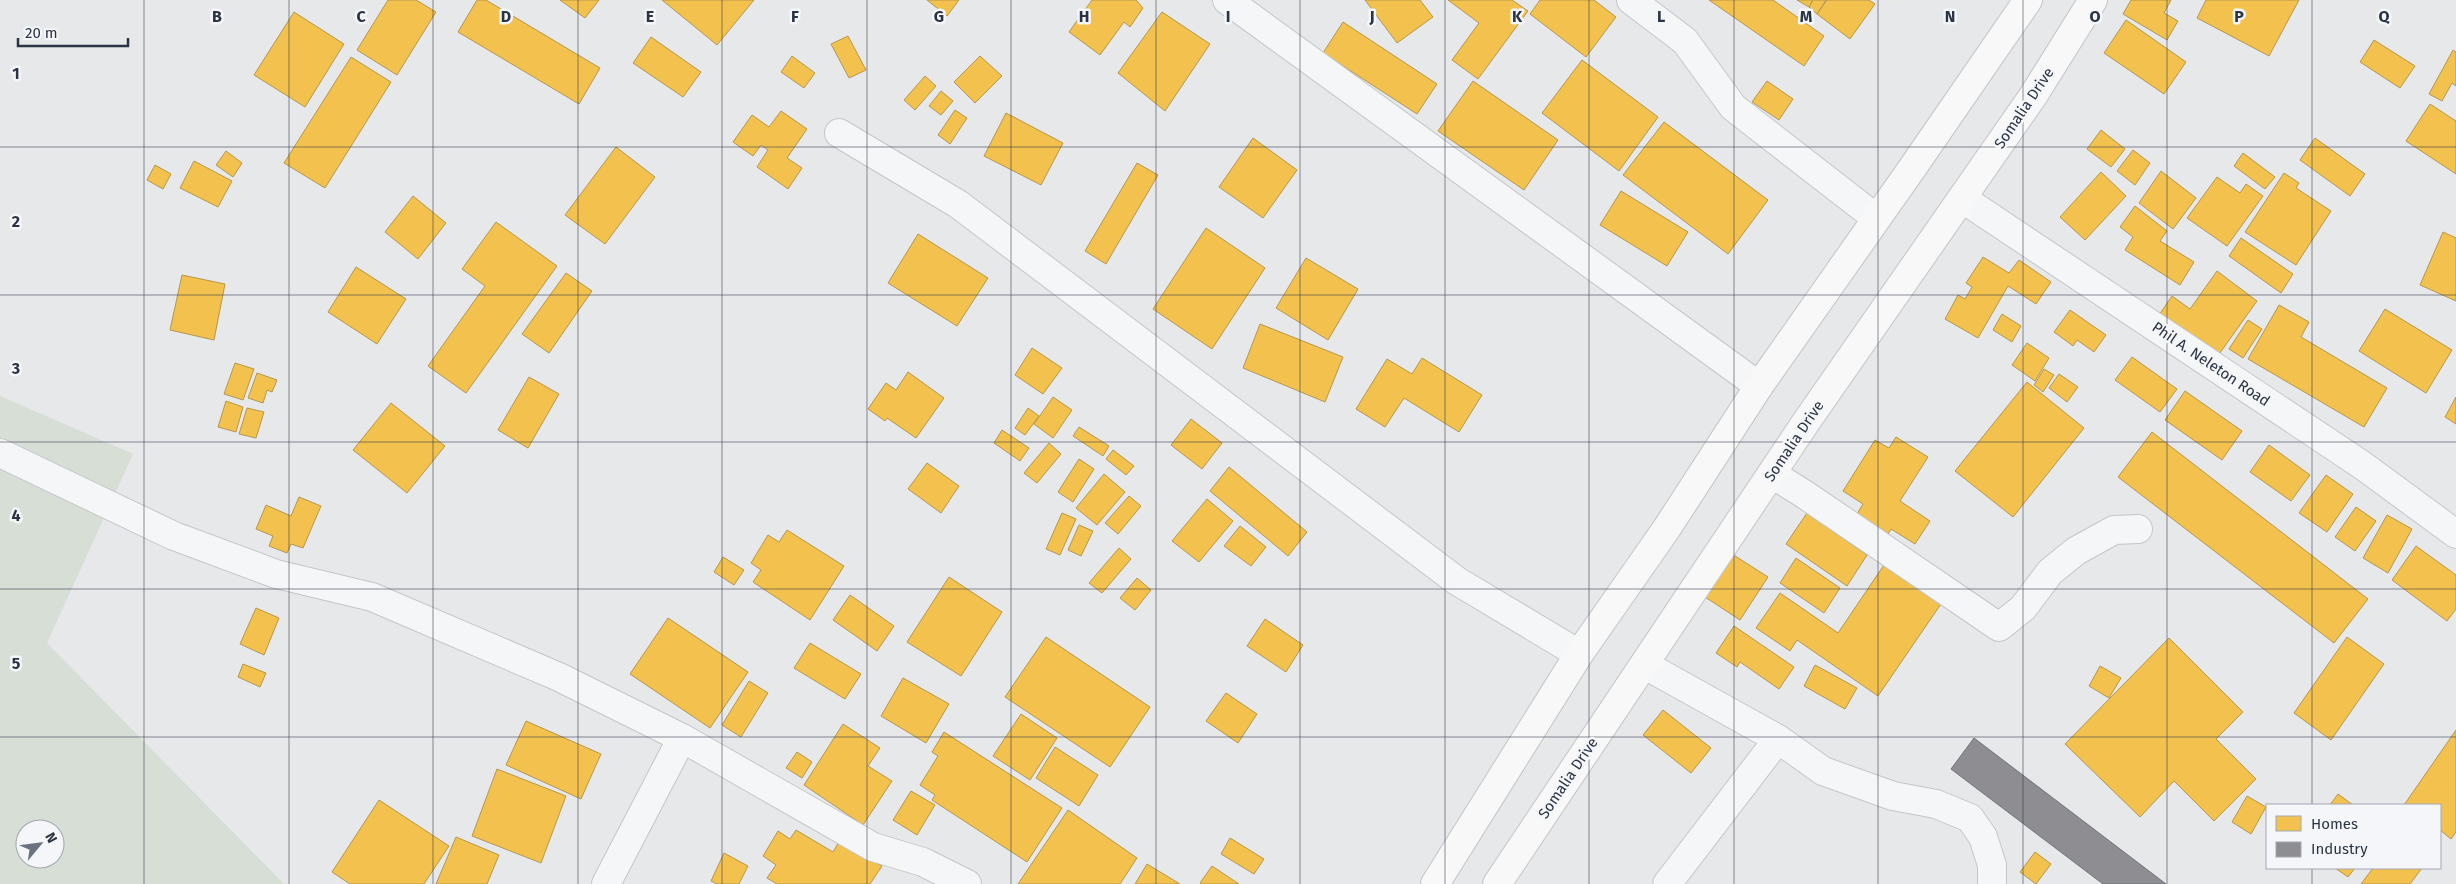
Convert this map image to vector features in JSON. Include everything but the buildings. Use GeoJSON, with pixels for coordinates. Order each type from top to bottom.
{"type":"FeatureCollection","features":[{"type":"Feature","properties":{"kind":"main road"},"geometry":{"type":"LineString","coordinates":[[1434,884],[1580,654],[1667,528],[1759,386],[2028,0]]}},
{"type":"Feature","properties":{"kind":"main road","name":"Somalia Drive"},"geometry":{"type":"LineString","coordinates":[[1496,884],[1772,474],[2033,96],[2093,0]]}},
{"type":"Feature","properties":{"kind":"street"},"geometry":{"type":"LineString","coordinates":[[1227,0],[1759,386]]}},
{"type":"Feature","properties":{"kind":"street"},"geometry":{"type":"LineString","coordinates":[[1631,0],[1685,42],[1733,107],[1876,218]]}},
{"type":"Feature","properties":{"kind":"street"},"geometry":{"type":"LineString","coordinates":[[839,133],[958,204],[1457,581],[1580,654]]}},
{"type":"Feature","properties":{"kind":"street","name":"Phil A. Neleton Road"},"geometry":{"type":"LineString","coordinates":[[1963,199],[2362,465],[2456,534]]}},
{"type":"Feature","properties":{"kind":"street"},"geometry":{"type":"LineString","coordinates":[[0,453],[174,536],[276,574],[372,597],[560,677],[682,738],[873,847],[923,862],[968,884]]}},
{"type":"Feature","properties":{"kind":"street"},"geometry":{"type":"LineString","coordinates":[[1772,474],[1999,627],[2023,608],[2050,572],[2076,551],[2114,530],[2138,529]]}},
{"type":"Feature","properties":{"kind":"street"},"geometry":{"type":"LineString","coordinates":[[1645,665],[1778,739],[1823,771],[1893,796],[1936,804],[1970,818],[1983,837],[1992,865],[1992,884]]}},
{"type":"Feature","properties":{"kind":"street"},"geometry":{"type":"LineString","coordinates":[[606,884],[682,738]]}},
{"type":"Feature","properties":{"kind":"street"},"geometry":{"type":"LineString","coordinates":[[1667,884],[1778,739]]}},
{"type":"Feature","properties":{"kind":"shaded area"},"geometry":{"type":"Polygon","coordinates":[[[0,396],[133,454],[47,643],[284,884],[0,884],[0,396]]]}}]}
